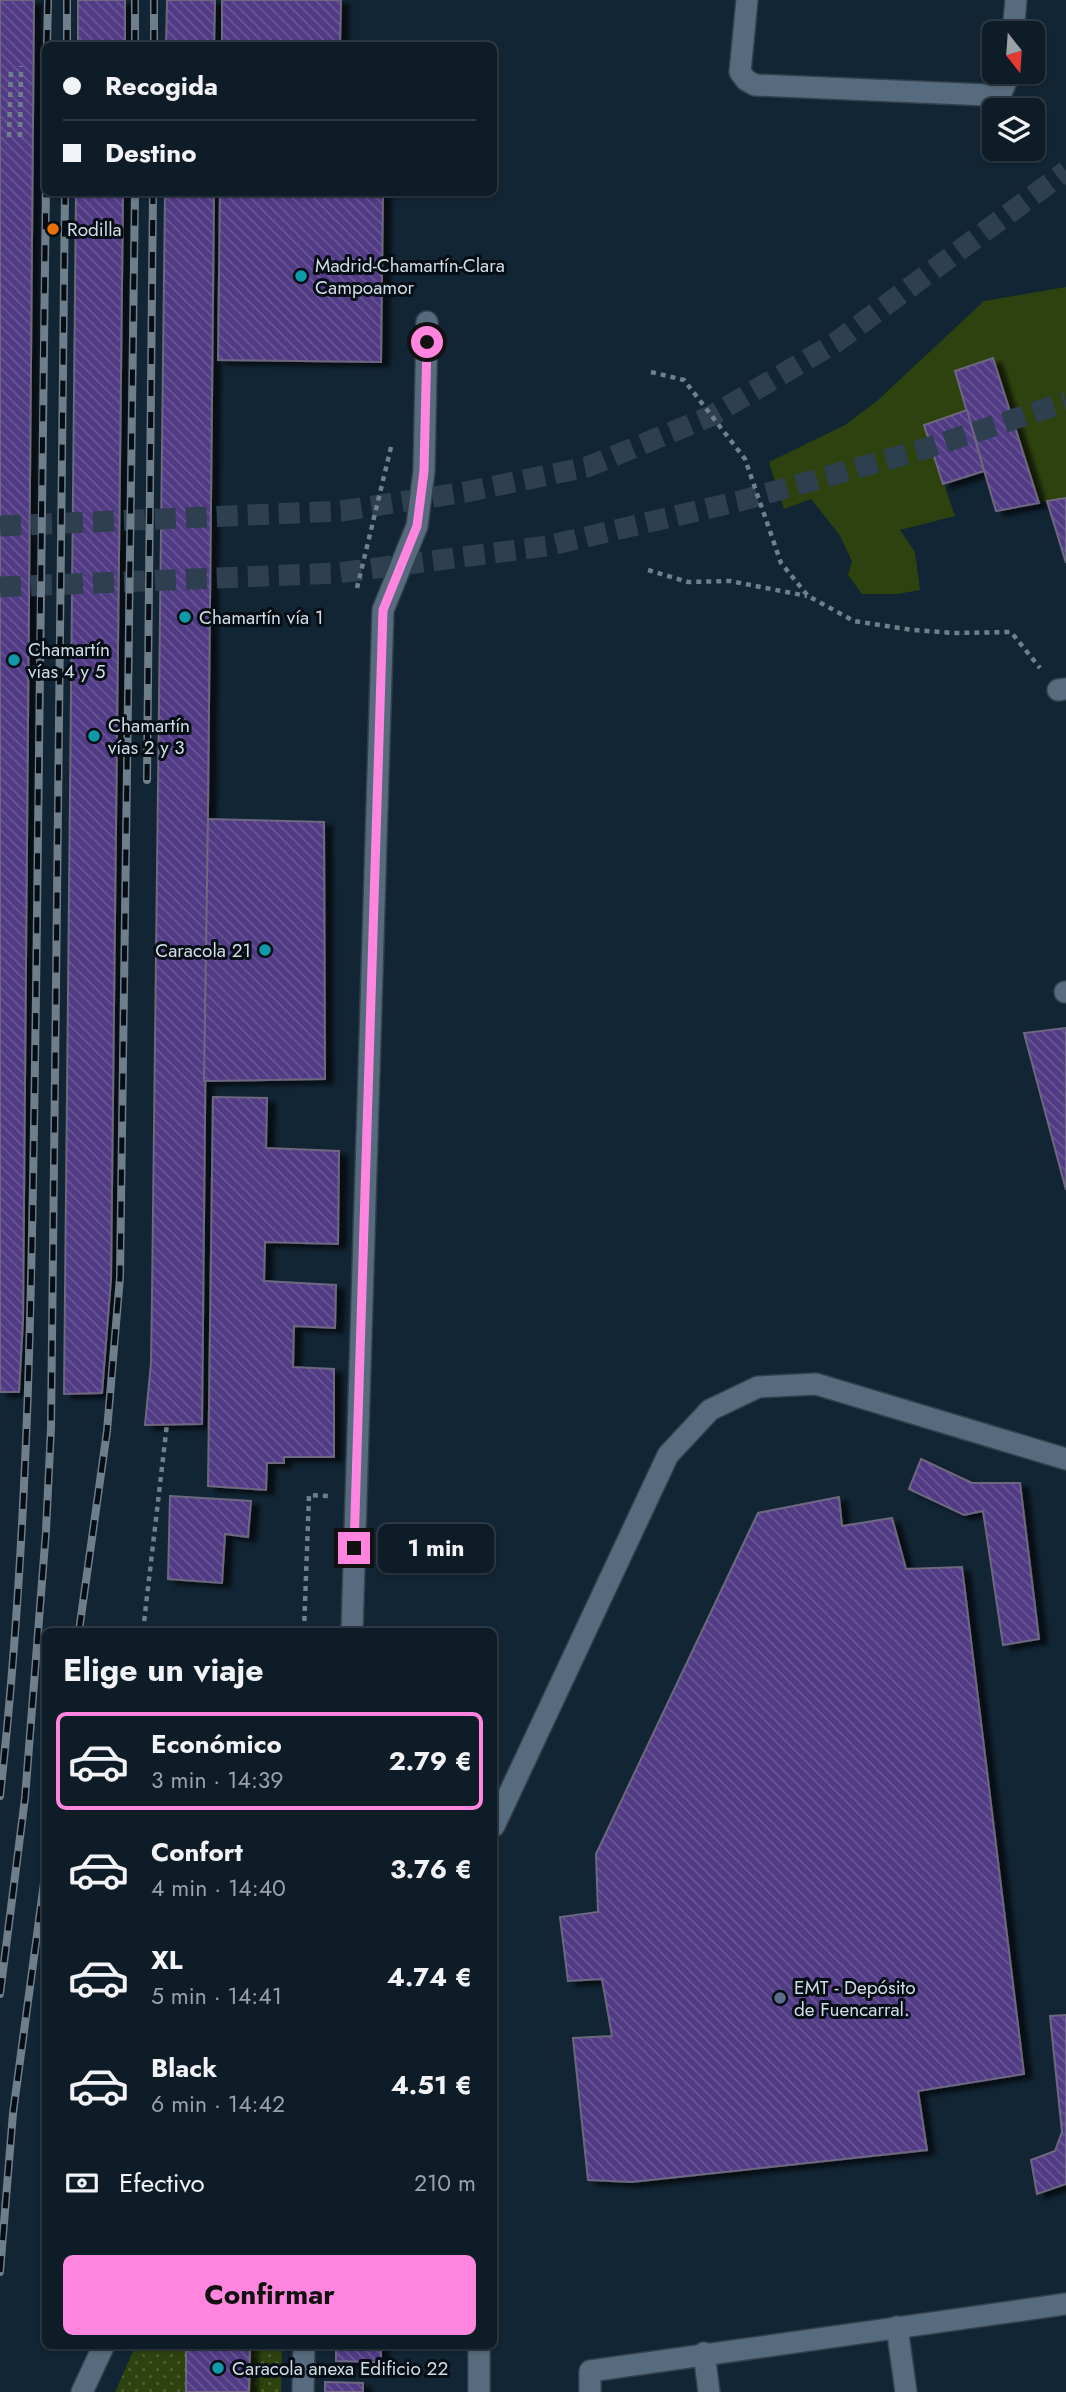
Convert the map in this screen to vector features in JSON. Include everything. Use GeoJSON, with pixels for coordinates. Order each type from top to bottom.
{"type":"FeatureCollection","features":[{"type":"Feature","properties":{"kind":"lane"},"geometry":{"type":"LineString","coordinates":[[747,0],[740,72],[746,80],[755,85],[986,95],[1002,91],[1005,84]]}},
{"type":"Feature","properties":{"kind":"lane"},"geometry":{"type":"LineString","coordinates":[[1014,21],[1016,0]]}},
{"type":"Feature","properties":{"kind":"lane"},"geometry":{"type":"LineString","coordinates":[[352,1628],[383,610],[417,526],[424,471],[427,322]]}},
{"type":"Feature","properties":{"kind":"lane"},"geometry":{"type":"LineString","coordinates":[[497,1820],[668,1455],[710,1410],[758,1387],[816,1384],[1066,1459]]}},
{"type":"Feature","properties":{"kind":"lane"},"geometry":{"type":"LineString","coordinates":[[590,2392],[590,2371],[1066,2304]]}},
{"type":"Feature","properties":{"kind":"lane"},"geometry":{"type":"LineString","coordinates":[[897,2327],[906,2392]]}},
{"type":"Feature","properties":{"kind":"lane"},"geometry":{"type":"LineString","coordinates":[[82,2392],[102,2349]]}},
{"type":"Feature","properties":{"kind":"lane"},"geometry":{"type":"LineString","coordinates":[[303,2392],[304,2349]]}},
{"type":"Feature","properties":{"kind":"lane"},"geometry":{"type":"LineString","coordinates":[[479,2349],[479,2392]]}},
{"type":"Feature","properties":{"kind":"lane"},"geometry":{"type":"LineString","coordinates":[[704,2353],[709,2392]]}},
{"type":"Feature","properties":{"kind":"path"},"geometry":{"type":"LineString","coordinates":[[9,137],[10,66]]}},
{"type":"Feature","properties":{"kind":"path"},"geometry":{"type":"LineString","coordinates":[[20,137],[21,66]]}},
{"type":"Feature","properties":{"kind":"path"},"geometry":{"type":"LineString","coordinates":[[650,372],[684,380],[745,459],[781,562],[808,596]]}},
{"type":"Feature","properties":{"kind":"path"},"geometry":{"type":"LineString","coordinates":[[648,569],[688,582],[730,581],[808,596],[854,621],[954,633],[1011,632],[1062,690]]}},
{"type":"Feature","properties":{"kind":"path"},"geometry":{"type":"LineString","coordinates":[[143,1628],[167,1424]]}},
{"type":"Feature","properties":{"kind":"green space"},"geometry":{"type":"Polygon","coordinates":[[[1066,287],[1066,498],[1039,503],[993,358],[956,370],[967,410],[924,425],[955,516],[900,530],[915,552],[920,590],[897,594],[862,594],[848,575],[852,561],[839,534],[811,499],[784,509],[769,462],[845,425],[877,401],[984,301],[1066,287]]]}},
{"type":"Feature","properties":{"kind":"green space"},"geometry":{"type":"Polygon","coordinates":[[[134,2349],[186,2349],[186,2392],[115,2392],[134,2349]]]}},
{"type":"Feature","properties":{"kind":"green space"},"geometry":{"type":"Polygon","coordinates":[[[250,2349],[282,2349],[281,2392],[249,2392],[250,2349]]]}},
{"type":"Feature","properties":{"kind":"building","name":"Chamartín vías 4 y 5"},"geometry":{"type":"Polygon","coordinates":[[[0,0],[34,0],[23,1320],[19,1392],[0,1392],[0,0]]]}},
{"type":"Feature","properties":{"kind":"building"},"geometry":{"type":"Polygon","coordinates":[[[78,0],[125,0],[125,42],[78,42],[78,0]]]}},
{"type":"Feature","properties":{"kind":"building"},"geometry":{"type":"Polygon","coordinates":[[[167,0],[215,0],[214,42],[166,42],[167,0]]]}},
{"type":"Feature","properties":{"kind":"building"},"geometry":{"type":"Polygon","coordinates":[[[222,0],[341,0],[340,42],[222,42],[222,0]]]}},
{"type":"Feature","properties":{"kind":"building","name":"Chamartín vías 2 y 3"},"geometry":{"type":"Polygon","coordinates":[[[76,196],[123,196],[111,1279],[102,1393],[64,1394],[76,196]]]}},
{"type":"Feature","properties":{"kind":"building","name":"Chamartín vía 1"},"geometry":{"type":"Polygon","coordinates":[[[165,196],[214,196],[202,1424],[145,1425],[151,1363],[165,196]]]}},
{"type":"Feature","properties":{"kind":"building","name":"Madrid-Chamartín-Clara Campoamor"},"geometry":{"type":"Polygon","coordinates":[[[220,196],[383,196],[381,362],[218,360],[220,196]]]}},
{"type":"Feature","properties":{"kind":"building"},"geometry":{"type":"Polygon","coordinates":[[[993,358],[1039,503],[996,511],[955,371],[993,358]]]}},
{"type":"Feature","properties":{"kind":"building"},"geometry":{"type":"Polygon","coordinates":[[[967,410],[984,471],[943,484],[924,425],[967,410]]]}},
{"type":"Feature","properties":{"kind":"building"},"geometry":{"type":"Polygon","coordinates":[[[1066,498],[1066,563],[1047,501],[1066,498]]]}},
{"type":"Feature","properties":{"kind":"building","name":"Caracola 21"},"geometry":{"type":"Polygon","coordinates":[[[208,819],[324,822],[325,1079],[204,1081],[208,819]]]}},
{"type":"Feature","properties":{"kind":"building"},"geometry":{"type":"Polygon","coordinates":[[[1066,1028],[1066,1190],[1024,1033],[1066,1028]]]}},
{"type":"Feature","properties":{"kind":"building"},"geometry":{"type":"Polygon","coordinates":[[[213,1097],[267,1098],[266,1148],[339,1151],[338,1244],[265,1242],[264,1281],[336,1285],[335,1328],[294,1326],[293,1367],[334,1369],[334,1457],[284,1457],[284,1463],[267,1463],[266,1490],[208,1486],[213,1097]]]}},
{"type":"Feature","properties":{"kind":"building"},"geometry":{"type":"Polygon","coordinates":[[[921,1459],[972,1483],[1020,1483],[1039,1639],[1003,1645],[983,1511],[964,1515],[909,1489],[921,1459]]]}},
{"type":"Feature","properties":{"kind":"building"},"geometry":{"type":"Polygon","coordinates":[[[170,1496],[251,1501],[248,1537],[225,1534],[222,1583],[168,1579],[170,1496]]]}},
{"type":"Feature","properties":{"kind":"building"},"geometry":{"type":"Polygon","coordinates":[[[839,1497],[842,1526],[892,1518],[906,1569],[962,1567],[1024,2074],[918,2091],[927,2150],[632,2182],[588,2180],[573,2038],[612,2036],[602,1979],[568,1981],[560,1917],[598,1912],[596,1854],[758,1513],[839,1497]]]}},
{"type":"Feature","properties":{"kind":"building"},"geometry":{"type":"Polygon","coordinates":[[[1066,2015],[1066,2184],[1037,2194],[1031,2160],[1055,2151],[1062,2132],[1050,2016],[1066,2015]]]}},
{"type":"Feature","properties":{"kind":"building","name":"Caracola anexa Edificio 22"},"geometry":{"type":"Polygon","coordinates":[[[186,2349],[250,2349],[249,2392],[186,2392],[186,2349]]]}},
{"type":"Feature","properties":{"kind":"building"},"geometry":{"type":"Polygon","coordinates":[[[336,2349],[381,2349],[381,2362],[336,2361],[336,2349]]]}},
{"type":"Feature","properties":{"kind":"building"},"geometry":{"type":"Polygon","coordinates":[[[325,2382],[363,2383],[363,2392],[325,2392],[325,2382]]]}},
{"type":"Feature","properties":{"kind":"tunnel"},"geometry":{"type":"LineString","coordinates":[[0,526],[341,511],[466,492],[587,467],[711,416],[835,343],[1066,171]]}},
{"type":"Feature","properties":{"kind":"tunnel"},"geometry":{"type":"LineString","coordinates":[[0,587],[338,573],[547,546],[740,501],[921,450],[1066,402]]}},
{"type":"Feature","properties":{"kind":"railway"},"geometry":{"type":"LineString","coordinates":[[47,42],[48,0]]}},
{"type":"Feature","properties":{"kind":"railway"},"geometry":{"type":"LineString","coordinates":[[67,0],[67,42]]}},
{"type":"Feature","properties":{"kind":"railway"},"geometry":{"type":"LineString","coordinates":[[135,0],[135,42]]}},
{"type":"Feature","properties":{"kind":"railway"},"geometry":{"type":"LineString","coordinates":[[154,0],[154,42]]}},
{"type":"Feature","properties":{"kind":"railway"},"geometry":{"type":"LineString","coordinates":[[0,1796],[18,1596],[31,1295],[46,196]]}},
{"type":"Feature","properties":{"kind":"railway"},"geometry":{"type":"LineString","coordinates":[[0,1994],[25,1798],[46,1531],[51,1428],[65,196]]}},
{"type":"Feature","properties":{"kind":"railway"},"geometry":{"type":"LineString","coordinates":[[79,1628],[107,1431],[120,1277],[135,196]]}},
{"type":"Feature","properties":{"kind":"railway"},"geometry":{"type":"LineString","coordinates":[[147,780],[153,196]]}},
{"type":"Feature","properties":{"kind":"railway"},"geometry":{"type":"LineString","coordinates":[[0,2272],[13,2113],[42,1898]]}},
{"type":"Feature","properties":{"kind":"place","name":"Rodilla"},"geometry":{"type":"Point","coordinates":[53,229]}},
{"type":"Feature","properties":{"kind":"place","name":"Madrid-Chamartín-Clara Campoamor"},"geometry":{"type":"Point","coordinates":[301,276]}},
{"type":"Feature","properties":{"kind":"place","name":"Chamartín vía 1"},"geometry":{"type":"Point","coordinates":[185,617]}},
{"type":"Feature","properties":{"kind":"place","name":"Chamartín vías 4 y 5"},"geometry":{"type":"Point","coordinates":[14,660]}},
{"type":"Feature","properties":{"kind":"place","name":"Chamartín vías 2 y 3"},"geometry":{"type":"Point","coordinates":[94,736]}},
{"type":"Feature","properties":{"kind":"place","name":"Caracola 21"},"geometry":{"type":"Point","coordinates":[265,950]}},
{"type":"Feature","properties":{"kind":"place","name":"EMT - Depósito de Fuencarral."},"geometry":{"type":"Point","coordinates":[780,1998]}},
{"type":"Feature","properties":{"kind":"place","name":"Caracola anexa Edificio 22"},"geometry":{"type":"Point","coordinates":[218,2368]}},
{"type":"Feature","properties":{"kind":"route"},"geometry":{"type":"LineString","coordinates":[[354,1548],[383,610],[417,526],[424,471],[427,342]]}}]}
